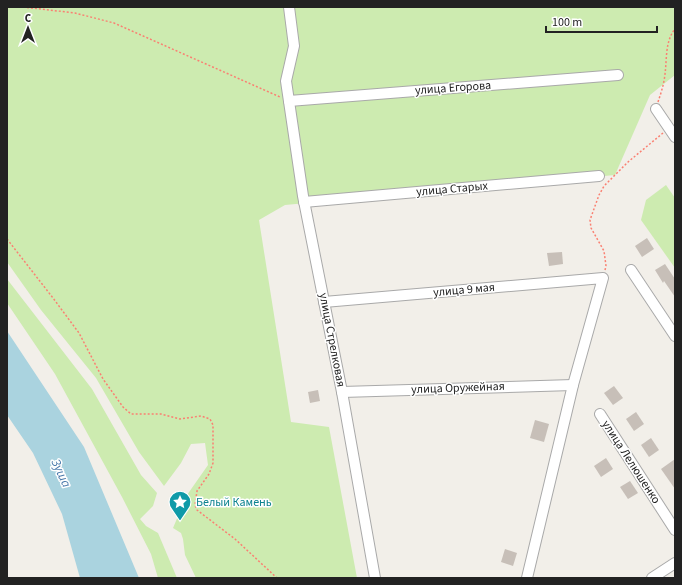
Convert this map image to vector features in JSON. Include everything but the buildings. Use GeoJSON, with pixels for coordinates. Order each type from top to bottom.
{"type":"FeatureCollection","features":[{"type":"Feature","properties":{"kind":"street","name":"улица Стрелковая"},"geometry":{"type":"LineString","coordinates":[[289,7],[294,46],[286,80],[304,202],[342,392],[376,578]]}},
{"type":"Feature","properties":{"kind":"street","name":"улица Егорова"},"geometry":{"type":"LineString","coordinates":[[289,101],[618,75]]}},
{"type":"Feature","properties":{"kind":"street"},"geometry":{"type":"LineString","coordinates":[[656,109],[675,137]]}},
{"type":"Feature","properties":{"kind":"street","name":"улица Старых"},"geometry":{"type":"LineString","coordinates":[[304,202],[599,176]]}},
{"type":"Feature","properties":{"kind":"street"},"geometry":{"type":"LineString","coordinates":[[631,270],[675,336]]}},
{"type":"Feature","properties":{"kind":"street"},"geometry":{"type":"LineString","coordinates":[[527,578],[573,385],[603,278]]}},
{"type":"Feature","properties":{"kind":"street","name":"улица 9 мая"},"geometry":{"type":"LineString","coordinates":[[324,302],[603,278]]}},
{"type":"Feature","properties":{"kind":"street","name":"улица Оружейная"},"geometry":{"type":"LineString","coordinates":[[342,392],[573,385]]}},
{"type":"Feature","properties":{"kind":"street","name":"улица Лелюшенко"},"geometry":{"type":"LineString","coordinates":[[600,414],[675,530]]}},
{"type":"Feature","properties":{"kind":"street"},"geometry":{"type":"LineString","coordinates":[[652,578],[675,563]]}},
{"type":"Feature","properties":{"kind":"path"},"geometry":{"type":"LineString","coordinates":[[23,7],[75,12],[114,23],[289,101]]}},
{"type":"Feature","properties":{"kind":"path"},"geometry":{"type":"LineString","coordinates":[[656,109],[663,85],[668,43],[671,33],[675,28]]}},
{"type":"Feature","properties":{"kind":"path"},"geometry":{"type":"LineString","coordinates":[[603,278],[606,266],[604,251],[591,228],[590,220],[599,195],[604,186],[628,162],[669,128]]}},
{"type":"Feature","properties":{"kind":"path"},"geometry":{"type":"LineString","coordinates":[[7,239],[79,333],[103,379],[123,407],[130,414],[161,414],[180,419],[201,416],[210,419],[213,425],[213,463],[197,491],[195,505],[197,510],[235,539],[277,578]]}},
{"type":"Feature","properties":{"kind":"green space"},"geometry":{"type":"Polygon","coordinates":[[[7,7],[675,7],[675,75],[650,95],[615,175],[285,205],[259,220],[291,422],[329,427],[357,578],[196,578],[185,555],[181,533],[173,528],[187,495],[208,465],[205,443],[191,444],[181,463],[164,486],[139,452],[96,378],[41,310],[7,262],[7,7]]]}},
{"type":"Feature","properties":{"kind":"green space"},"geometry":{"type":"Polygon","coordinates":[[[666,185],[675,198],[675,268],[641,220],[646,200],[666,185]]]}},
{"type":"Feature","properties":{"kind":"green space"},"geometry":{"type":"Polygon","coordinates":[[[7,279],[92,389],[141,475],[157,493],[153,506],[140,519],[146,526],[158,533],[177,578],[158,578],[151,554],[122,497],[55,374],[7,303],[7,279]]]}},
{"type":"Feature","properties":{"kind":"water","name":"Зуша"},"geometry":{"type":"Polygon","coordinates":[[[7,331],[84,447],[139,578],[80,578],[62,514],[33,453],[7,415],[7,331]]]}},
{"type":"Feature","properties":{"kind":"place","name":"Белый Камень"},"geometry":{"type":"Point","coordinates":[180,522]}}]}
